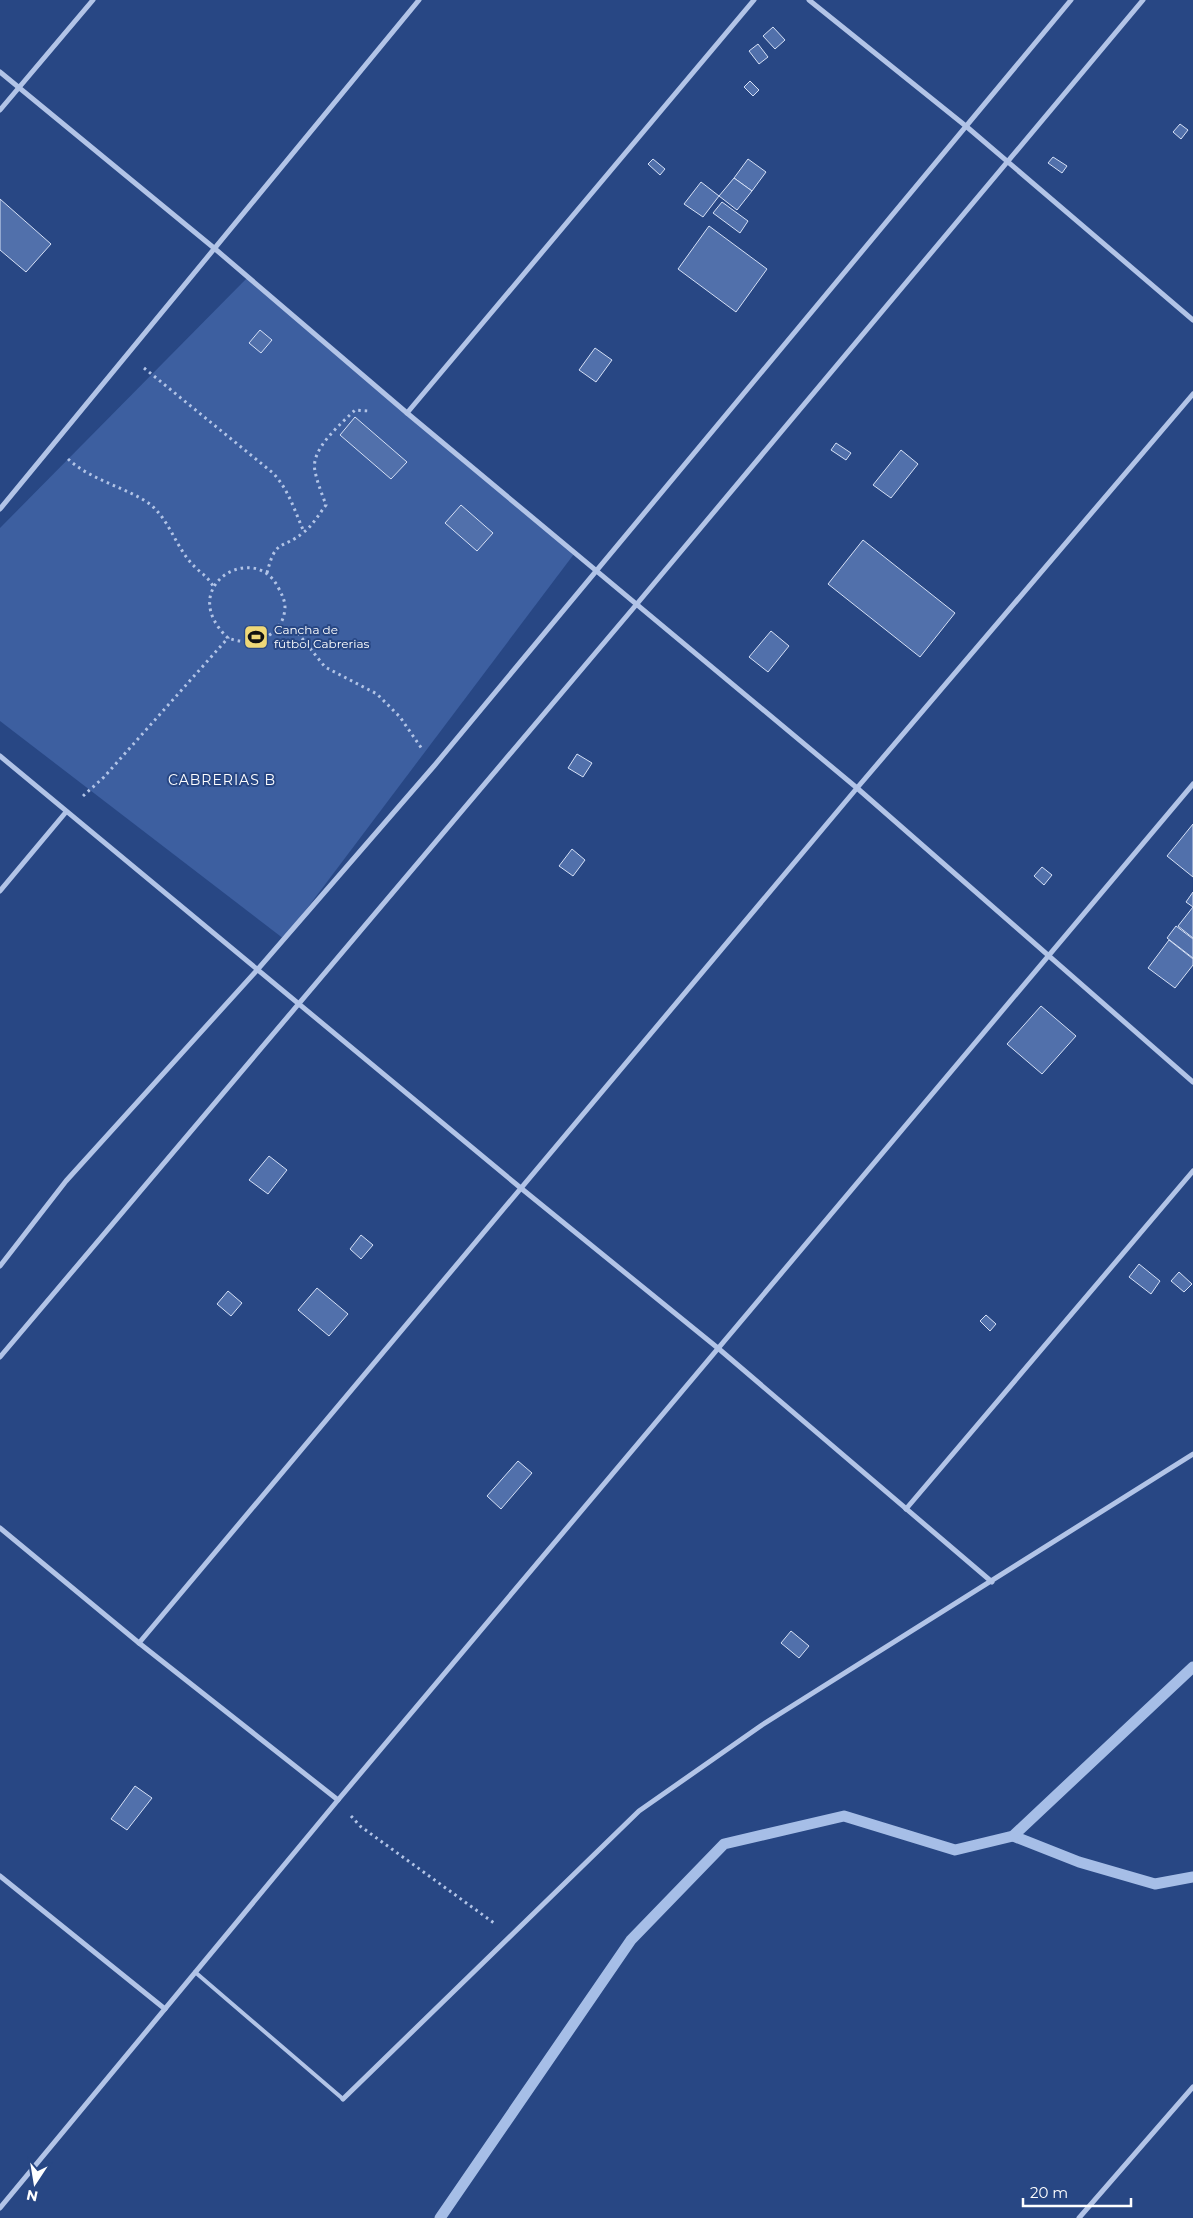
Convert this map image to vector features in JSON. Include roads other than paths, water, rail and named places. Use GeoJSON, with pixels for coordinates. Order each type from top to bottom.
{"type":"FeatureCollection","features":[{"type":"Feature","properties":{"kind":"street"},"geometry":{"type":"LineString","coordinates":[[0,110],[93,0]]}},
{"type":"Feature","properties":{"kind":"street"},"geometry":{"type":"LineString","coordinates":[[0,509],[419,0]]}},
{"type":"Feature","properties":{"kind":"street"},"geometry":{"type":"LineString","coordinates":[[407,414],[754,0]]}},
{"type":"Feature","properties":{"kind":"street"},"geometry":{"type":"LineString","coordinates":[[809,0],[967,127],[1193,320]]}},
{"type":"Feature","properties":{"kind":"street"},"geometry":{"type":"LineString","coordinates":[[0,1266],[66,1181],[258,969],[434,766],[1071,0]]}},
{"type":"Feature","properties":{"kind":"street"},"geometry":{"type":"LineString","coordinates":[[0,1357],[299,1005],[1144,0]]}},
{"type":"Feature","properties":{"kind":"street"},"geometry":{"type":"LineString","coordinates":[[0,72],[214,248],[407,414],[857,788],[1193,1082]]}},
{"type":"Feature","properties":{"kind":"street"},"geometry":{"type":"LineString","coordinates":[[139,1643],[857,788],[1193,394]]}},
{"type":"Feature","properties":{"kind":"street"},"geometry":{"type":"LineString","coordinates":[[0,756],[299,1005],[718,1349],[992,1582]]}},
{"type":"Feature","properties":{"kind":"street"},"geometry":{"type":"LineString","coordinates":[[0,2208],[338,1800],[1193,784]]}},
{"type":"Feature","properties":{"kind":"street"},"geometry":{"type":"LineString","coordinates":[[0,892],[66,812]]}},
{"type":"Feature","properties":{"kind":"street"},"geometry":{"type":"LineString","coordinates":[[906,1509],[1193,1171]]}},
{"type":"Feature","properties":{"kind":"street"},"geometry":{"type":"LineString","coordinates":[[342,2099],[639,1811],[762,1725],[1193,1454]]}},
{"type":"Feature","properties":{"kind":"street"},"geometry":{"type":"LineString","coordinates":[[0,1528],[139,1643],[338,1800]]}},
{"type":"Feature","properties":{"kind":"street"},"geometry":{"type":"LineString","coordinates":[[0,1876],[164,2009]]}},
{"type":"Feature","properties":{"kind":"street"},"geometry":{"type":"LineString","coordinates":[[1079,2218],[1193,2087]]}},
{"type":"Feature","properties":{"kind":"lane"},"geometry":{"type":"LineString","coordinates":[[196,1972],[342,2099]]}},
{"type":"Feature","properties":{"kind":"waterway"},"geometry":{"type":"LineString","coordinates":[[440,2218],[631,1940],[724,1844],[844,1816],[955,1850],[1013,1836],[1193,1667]]}},
{"type":"Feature","properties":{"kind":"waterway"},"geometry":{"type":"LineString","coordinates":[[1013,1836],[1079,1862],[1155,1884],[1193,1877]]}},
{"type":"Feature","properties":{"kind":"place","name":"Cancha de fútbol Cabrerias"},"geometry":{"type":"Point","coordinates":[256,637]}},
{"type":"Feature","properties":{"kind":"district","name":"CABRERIAS B"},"geometry":{"type":"Point","coordinates":[222,780]}}]}
